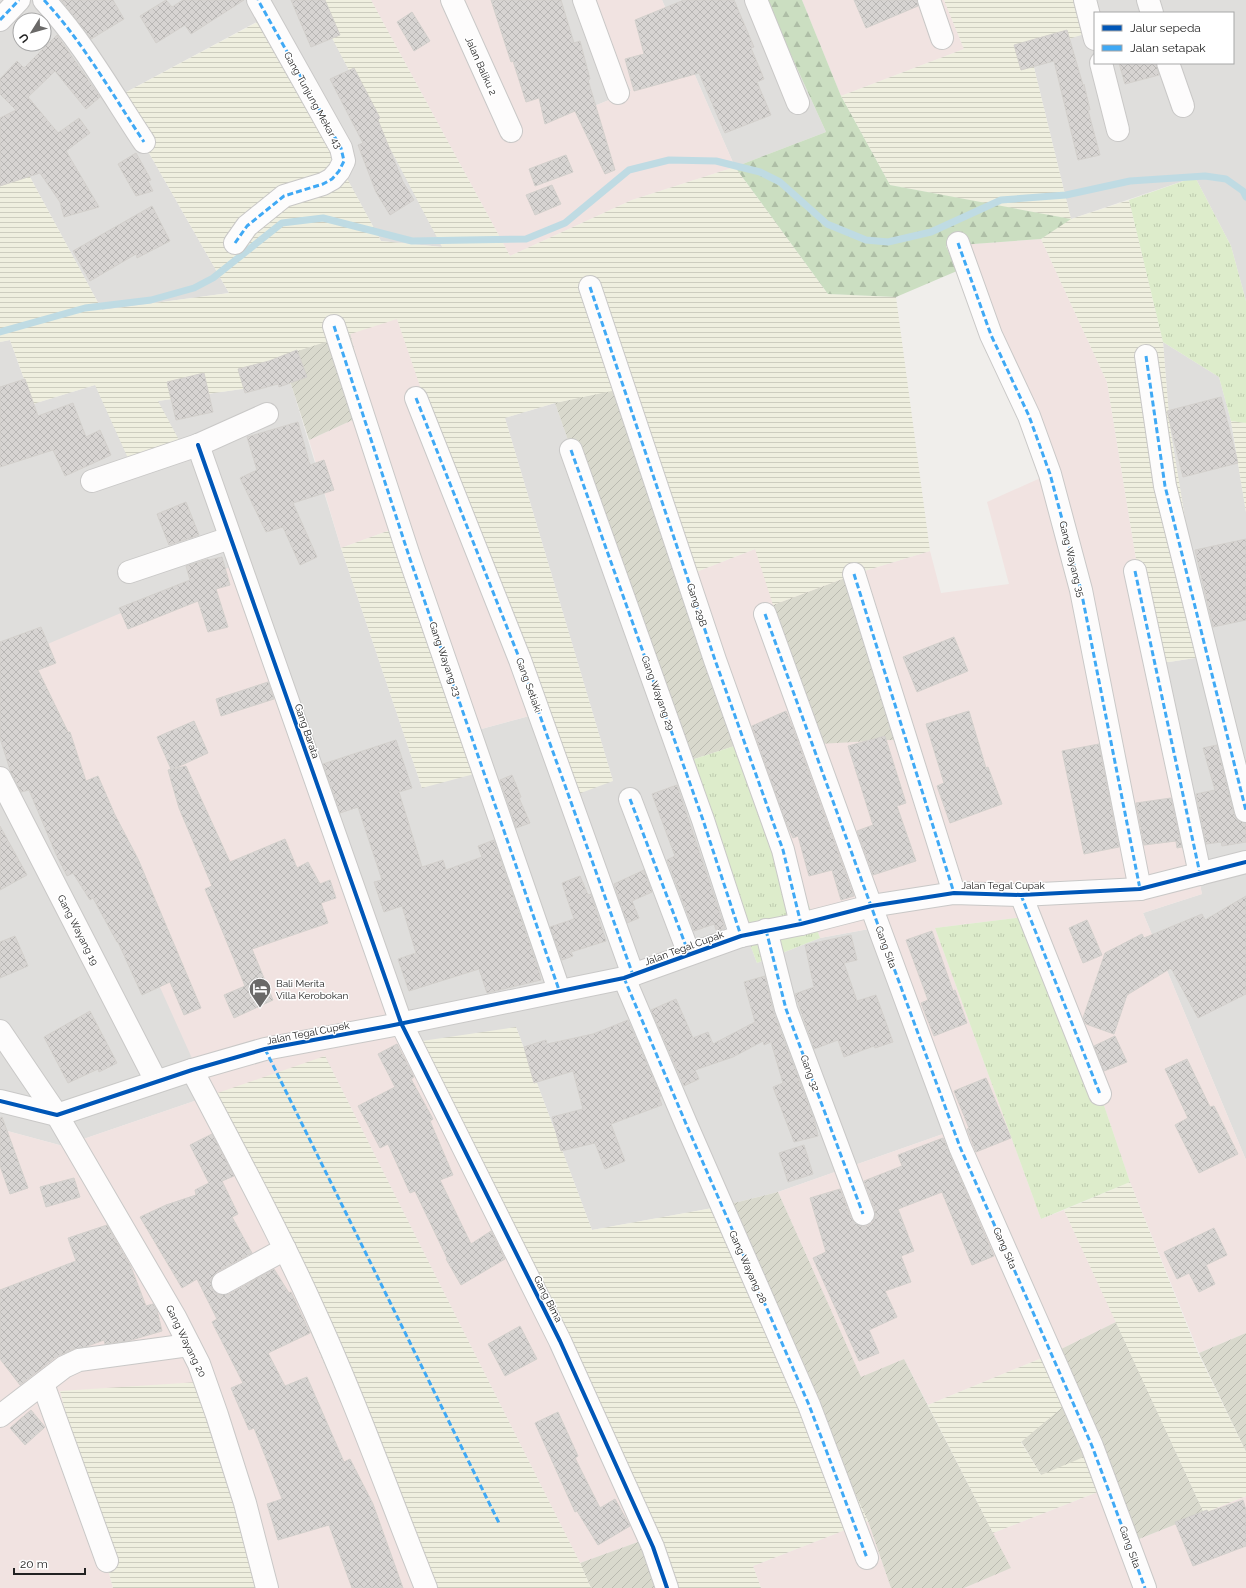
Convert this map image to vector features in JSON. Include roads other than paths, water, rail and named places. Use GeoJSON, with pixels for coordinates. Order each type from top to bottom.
{"type":"FeatureCollection","features":[{"type":"Feature","properties":{"kind":"street"},"geometry":{"type":"LineString","coordinates":[[0,20],[19,0]]}},
{"type":"Feature","properties":{"kind":"street"},"geometry":{"type":"LineString","coordinates":[[44,0],[59,16],[93,64],[144,142]]}},
{"type":"Feature","properties":{"kind":"street","name":"Gang Tunjung Mekar 43"},"geometry":{"type":"LineString","coordinates":[[235,243],[247,226],[284,196],[323,184],[332,179],[339,171],[344,160],[341,148],[258,0]]}},
{"type":"Feature","properties":{"kind":"street","name":"Jalan Baliku 2"},"geometry":{"type":"LineString","coordinates":[[452,0],[511,132]]}},
{"type":"Feature","properties":{"kind":"street"},"geometry":{"type":"LineString","coordinates":[[584,0],[618,93]]}},
{"type":"Feature","properties":{"kind":"street"},"geometry":{"type":"LineString","coordinates":[[756,0],[798,102]]}},
{"type":"Feature","properties":{"kind":"street"},"geometry":{"type":"LineString","coordinates":[[929,0],[942,38]]}},
{"type":"Feature","properties":{"kind":"street"},"geometry":{"type":"LineString","coordinates":[[1085,0],[1094,35]]}},
{"type":"Feature","properties":{"kind":"street"},"geometry":{"type":"LineString","coordinates":[[1148,0],[1152,12]]}},
{"type":"Feature","properties":{"kind":"street"},"geometry":{"type":"LineString","coordinates":[[1101,64],[1118,130]]}},
{"type":"Feature","properties":{"kind":"street"},"geometry":{"type":"LineString","coordinates":[[1168,64],[1183,106]]}},
{"type":"Feature","properties":{"kind":"street","name":"Gang Wayang 35"},"geometry":{"type":"LineString","coordinates":[[958,243],[991,335],[1029,416],[1050,474],[1080,590],[1140,888]]}},
{"type":"Feature","properties":{"kind":"street","name":"Gang 29B"},"geometry":{"type":"LineString","coordinates":[[590,287],[715,660],[783,850],[801,924]]}},
{"type":"Feature","properties":{"kind":"street","name":"Gang Wayang 23"},"geometry":{"type":"LineString","coordinates":[[334,326],[409,556],[559,990]]}},
{"type":"Feature","properties":{"kind":"street"},"geometry":{"type":"LineString","coordinates":[[1146,356],[1165,486],[1246,811]]}},
{"type":"Feature","properties":{"kind":"street","name":"Gang Setiaki"},"geometry":{"type":"LineString","coordinates":[[416,398],[520,660],[629,976]]}},
{"type":"Feature","properties":{"kind":"street"},"geometry":{"type":"LineString","coordinates":[[92,481],[198,445],[267,414]]}},
{"type":"Feature","properties":{"kind":"street","name":"Gang Barata"},"geometry":{"type":"LineString","coordinates":[[198,445],[401,1023]]}},
{"type":"Feature","properties":{"kind":"street","name":"Gang Wayang 29"},"geometry":{"type":"LineString","coordinates":[[571,450],[703,820],[741,936]]}},
{"type":"Feature","properties":{"kind":"street"},"geometry":{"type":"LineString","coordinates":[[129,572],[230,538]]}},
{"type":"Feature","properties":{"kind":"street"},"geometry":{"type":"LineString","coordinates":[[1135,571],[1200,874]]}},
{"type":"Feature","properties":{"kind":"street"},"geometry":{"type":"LineString","coordinates":[[854,574],[954,893]]}},
{"type":"Feature","properties":{"kind":"street","name":"Gang Sita"},"geometry":{"type":"LineString","coordinates":[[765,614],[960,1147],[1092,1446],[1145,1588]]}},
{"type":"Feature","properties":{"kind":"street","name":"Gang Wayang 19"},"geometry":{"type":"LineString","coordinates":[[0,778],[156,1081]]}},
{"type":"Feature","properties":{"kind":"street"},"geometry":{"type":"LineString","coordinates":[[630,799],[689,954]]}},
{"type":"Feature","properties":{"kind":"street","name":"Jalan Tegal Cupak"},"geometry":{"type":"LineString","coordinates":[[629,976],[741,936],[801,924],[871,906],[954,893],[1021,895],[1140,888],[1246,862]]}},
{"type":"Feature","properties":{"kind":"street"},"geometry":{"type":"LineString","coordinates":[[1021,895],[1100,1094]]}},
{"type":"Feature","properties":{"kind":"street","name":"Gang 32"},"geometry":{"type":"LineString","coordinates":[[766,930],[786,1009],[862,1214]]}},
{"type":"Feature","properties":{"kind":"street","name":"Jalan Tegal Cupek"},"geometry":{"type":"LineString","coordinates":[[58,1115],[156,1081],[265,1049],[401,1023],[629,976]]}},
{"type":"Feature","properties":{"kind":"street","name":"Gang Wayang 28"},"geometry":{"type":"LineString","coordinates":[[629,976],[690,1133],[809,1405],[867,1558]]}},
{"type":"Feature","properties":{"kind":"street","name":"Gang Bima"},"geometry":{"type":"LineString","coordinates":[[401,1023],[560,1341],[654,1547],[667,1588]]}},
{"type":"Feature","properties":{"kind":"street","name":"Gang Wayang 20"},"geometry":{"type":"LineString","coordinates":[[0,1031],[58,1115],[175,1317],[199,1364],[218,1415],[245,1503],[267,1588]]}},
{"type":"Feature","properties":{"kind":"street"},"geometry":{"type":"LineString","coordinates":[[192,1070],[285,1248],[312,1305],[341,1372],[426,1588]]}},
{"type":"Feature","properties":{"kind":"street"},"geometry":{"type":"LineString","coordinates":[[0,1101],[58,1115]]}},
{"type":"Feature","properties":{"kind":"street"},"geometry":{"type":"LineString","coordinates":[[224,1283],[285,1248]]}},
{"type":"Feature","properties":{"kind":"street"},"geometry":{"type":"LineString","coordinates":[[0,1416],[64,1367],[80,1360],[189,1345]]}},
{"type":"Feature","properties":{"kind":"street"},"geometry":{"type":"LineString","coordinates":[[43,1384],[107,1561]]}},
{"type":"Feature","properties":{"kind":"waterway"},"geometry":{"type":"LineString","coordinates":[[0,332],[85,308],[151,300],[194,288],[213,278],[282,223],[323,218],[412,241],[526,239],[565,223],[629,170],[669,160],[716,161],[760,172],[780,182],[827,224],[866,240],[888,242],[931,232],[1001,200],[1066,195],[1130,181],[1205,176],[1226,179],[1243,191],[1246,197]]}},
{"type":"Feature","properties":{"kind":"place","name":"Bali Merita Villa Kerobokan"},"geometry":{"type":"Point","coordinates":[260,1008]}}]}
